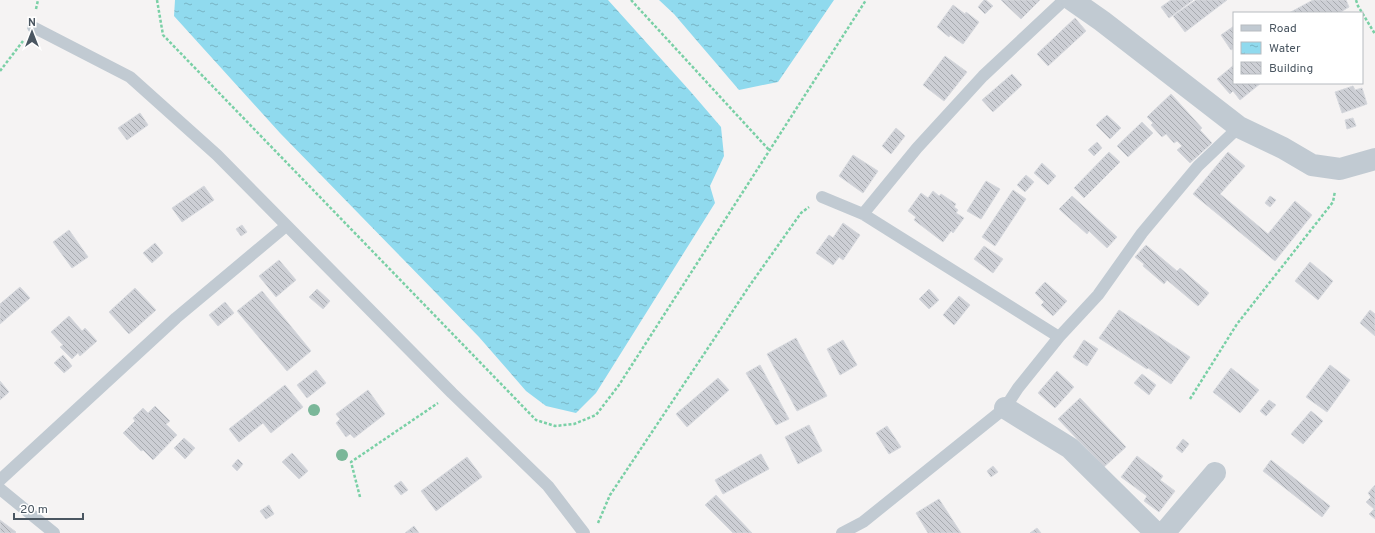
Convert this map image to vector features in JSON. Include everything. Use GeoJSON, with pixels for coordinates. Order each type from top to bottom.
{"type":"FeatureCollection","features":[{"type":"Feature","properties":{"kind":"street"},"geometry":{"type":"LineString","coordinates":[[1072,0],[1114,30],[1239,127],[1283,148],[1312,165],[1340,169],[1375,159]]}},
{"type":"Feature","properties":{"kind":"street"},"geometry":{"type":"LineString","coordinates":[[1005,408],[1070,448],[1156,533]]}},
{"type":"Feature","properties":{"kind":"street"},"geometry":{"type":"LineString","coordinates":[[1164,533],[1214,473]]}},
{"type":"Feature","properties":{"kind":"lane"},"geometry":{"type":"LineString","coordinates":[[863,214],[917,148],[983,76],[1064,0]]}},
{"type":"Feature","properties":{"kind":"lane"},"geometry":{"type":"LineString","coordinates":[[33,27],[130,77],[217,154],[286,226],[452,393],[548,486],[584,533]]}},
{"type":"Feature","properties":{"kind":"lane"},"geometry":{"type":"LineString","coordinates":[[842,533],[863,522],[1005,408],[1018,388],[1059,337],[1098,296],[1142,233],[1198,166],[1239,127]]}},
{"type":"Feature","properties":{"kind":"lane"},"geometry":{"type":"LineString","coordinates":[[822,197],[863,214],[1059,337]]}},
{"type":"Feature","properties":{"kind":"lane"},"geometry":{"type":"LineString","coordinates":[[0,480],[176,318],[286,226]]}},
{"type":"Feature","properties":{"kind":"lane"},"geometry":{"type":"LineString","coordinates":[[0,489],[54,533]]}},
{"type":"Feature","properties":{"kind":"path"},"geometry":{"type":"LineString","coordinates":[[158,0],[163,36],[536,420],[555,426],[574,424],[596,415],[619,385],[866,0]]}},
{"type":"Feature","properties":{"kind":"path"},"geometry":{"type":"LineString","coordinates":[[631,0],[770,151]]}},
{"type":"Feature","properties":{"kind":"path"},"geometry":{"type":"LineString","coordinates":[[1356,0],[1362,12]]}},
{"type":"Feature","properties":{"kind":"path"},"geometry":{"type":"LineString","coordinates":[[1363,14],[1375,34]]}},
{"type":"Feature","properties":{"kind":"path"},"geometry":{"type":"LineString","coordinates":[[0,71],[33,27]]}},
{"type":"Feature","properties":{"kind":"path"},"geometry":{"type":"LineString","coordinates":[[597,528],[610,495],[750,285],[801,212],[822,197]]}},
{"type":"Feature","properties":{"kind":"path"},"geometry":{"type":"LineString","coordinates":[[1190,399],[1237,324],[1333,202]]}},
{"type":"Feature","properties":{"kind":"path"},"geometry":{"type":"LineString","coordinates":[[360,497],[351,462],[452,393]]}},
{"type":"Feature","properties":{"kind":"water"},"geometry":{"type":"Polygon","coordinates":[[[175,0],[608,0],[721,127],[724,156],[710,186],[715,203],[596,393],[576,413],[546,406],[526,391],[479,337],[280,133],[174,16],[175,0]]]}},
{"type":"Feature","properties":{"kind":"water"},"geometry":{"type":"Polygon","coordinates":[[[659,0],[834,0],[778,82],[739,90],[674,14],[659,0]]]}},
{"type":"Feature","properties":{"kind":"building"},"geometry":{"type":"Polygon","coordinates":[[[984,0],[993,6],[985,14],[978,7],[984,0]]]}},
{"type":"Feature","properties":{"kind":"building"},"geometry":{"type":"Polygon","coordinates":[[[1001,0],[1040,0],[1021,19],[1001,0]]]}},
{"type":"Feature","properties":{"kind":"building"},"geometry":{"type":"Polygon","coordinates":[[[1171,0],[1193,0],[1169,18],[1161,7],[1171,0]]]}},
{"type":"Feature","properties":{"kind":"building"},"geometry":{"type":"Polygon","coordinates":[[[1196,0],[1227,0],[1185,32],[1173,16],[1196,0]]]}},
{"type":"Feature","properties":{"kind":"building"},"geometry":{"type":"Polygon","coordinates":[[[1313,0],[1346,0],[1349,7],[1341,12],[1291,12],[1313,0]]]}},
{"type":"Feature","properties":{"kind":"building"},"geometry":{"type":"Polygon","coordinates":[[[953,5],[965,14],[966,12],[979,22],[963,44],[950,35],[949,37],[937,27],[953,5]]]}},
{"type":"Feature","properties":{"kind":"building"},"geometry":{"type":"Polygon","coordinates":[[[1075,18],[1086,31],[1048,66],[1037,54],[1075,18]]]}},
{"type":"Feature","properties":{"kind":"building"},"geometry":{"type":"Polygon","coordinates":[[[1233,27],[1233,49],[1231,50],[1221,35],[1233,27]]]}},
{"type":"Feature","properties":{"kind":"building"},"geometry":{"type":"Polygon","coordinates":[[[945,56],[967,72],[944,101],[923,85],[945,56]]]}},
{"type":"Feature","properties":{"kind":"building"},"geometry":{"type":"Polygon","coordinates":[[[1233,66],[1233,84],[1260,84],[1240,100],[1233,91],[1230,94],[1217,79],[1233,66]]]}},
{"type":"Feature","properties":{"kind":"building"},"geometry":{"type":"Polygon","coordinates":[[[1012,74],[1022,85],[993,112],[982,100],[1012,74]]]}},
{"type":"Feature","properties":{"kind":"building"},"geometry":{"type":"Polygon","coordinates":[[[1353,86],[1355,90],[1362,88],[1367,104],[1342,113],[1335,92],[1353,86]]]}},
{"type":"Feature","properties":{"kind":"building"},"geometry":{"type":"Polygon","coordinates":[[[1171,94],[1202,128],[1200,130],[1212,143],[1190,163],[1177,150],[1182,146],[1177,141],[1174,143],[1166,134],[1162,137],[1151,125],[1153,123],[1147,117],[1171,94]]]}},
{"type":"Feature","properties":{"kind":"building"},"geometry":{"type":"Polygon","coordinates":[[[140,113],[148,125],[127,140],[118,128],[140,113]]]}},
{"type":"Feature","properties":{"kind":"building"},"geometry":{"type":"Polygon","coordinates":[[[1107,115],[1121,128],[1110,139],[1096,125],[1107,115]]]}},
{"type":"Feature","properties":{"kind":"building"},"geometry":{"type":"Polygon","coordinates":[[[1353,118],[1356,126],[1347,129],[1345,120],[1353,118]]]}},
{"type":"Feature","properties":{"kind":"building"},"geometry":{"type":"Polygon","coordinates":[[[1142,122],[1153,133],[1128,157],[1117,146],[1142,122]]]}},
{"type":"Feature","properties":{"kind":"building"},"geometry":{"type":"Polygon","coordinates":[[[896,128],[905,136],[891,154],[882,146],[896,128]]]}},
{"type":"Feature","properties":{"kind":"building"},"geometry":{"type":"Polygon","coordinates":[[[1097,142],[1102,148],[1094,156],[1088,150],[1097,142]]]}},
{"type":"Feature","properties":{"kind":"building"},"geometry":{"type":"Polygon","coordinates":[[[1109,152],[1120,162],[1084,198],[1074,188],[1109,152]]]}},
{"type":"Feature","properties":{"kind":"building"},"geometry":{"type":"Polygon","coordinates":[[[1228,152],[1245,166],[1220,194],[1268,234],[1295,201],[1312,215],[1275,261],[1193,194],[1228,152]]]}},
{"type":"Feature","properties":{"kind":"building"},"geometry":{"type":"Polygon","coordinates":[[[853,155],[878,171],[863,193],[839,176],[853,155]]]}},
{"type":"Feature","properties":{"kind":"building"},"geometry":{"type":"Polygon","coordinates":[[[1042,163],[1056,176],[1048,185],[1034,173],[1042,163]]]}},
{"type":"Feature","properties":{"kind":"building"},"geometry":{"type":"Polygon","coordinates":[[[1026,175],[1034,182],[1025,192],[1017,185],[1026,175]]]}},
{"type":"Feature","properties":{"kind":"building"},"geometry":{"type":"Polygon","coordinates":[[[986,181],[1000,189],[981,219],[967,211],[986,181]]]}},
{"type":"Feature","properties":{"kind":"building"},"geometry":{"type":"Polygon","coordinates":[[[204,186],[214,200],[182,222],[172,208],[204,186]]]}},
{"type":"Feature","properties":{"kind":"building"},"geometry":{"type":"Polygon","coordinates":[[[1013,190],[1026,199],[995,246],[982,237],[1013,190]]]}},
{"type":"Feature","properties":{"kind":"building"},"geometry":{"type":"Polygon","coordinates":[[[933,191],[939,196],[941,194],[956,204],[954,207],[958,210],[956,213],[964,218],[953,233],[951,231],[943,242],[914,220],[916,217],[908,211],[921,193],[928,198],[933,191]]]}},
{"type":"Feature","properties":{"kind":"building"},"geometry":{"type":"Polygon","coordinates":[[[1072,196],[1117,237],[1107,248],[1089,231],[1087,234],[1059,209],[1072,196]]]}},
{"type":"Feature","properties":{"kind":"building"},"geometry":{"type":"Polygon","coordinates":[[[1270,196],[1276,200],[1270,207],[1265,203],[1270,196]]]}},
{"type":"Feature","properties":{"kind":"building"},"geometry":{"type":"Polygon","coordinates":[[[843,223],[860,235],[843,260],[839,257],[833,265],[816,253],[829,235],[833,238],[843,223]]]}},
{"type":"Feature","properties":{"kind":"building"},"geometry":{"type":"Polygon","coordinates":[[[242,225],[247,232],[241,236],[236,229],[242,225]]]}},
{"type":"Feature","properties":{"kind":"building"},"geometry":{"type":"Polygon","coordinates":[[[69,230],[88,257],[72,268],[53,242],[69,230]]]}},
{"type":"Feature","properties":{"kind":"building"},"geometry":{"type":"Polygon","coordinates":[[[155,243],[163,253],[152,263],[143,253],[155,243]]]}},
{"type":"Feature","properties":{"kind":"building"},"geometry":{"type":"Polygon","coordinates":[[[1146,245],[1177,271],[1180,268],[1209,293],[1198,306],[1167,280],[1164,284],[1135,257],[1146,245]]]}},
{"type":"Feature","properties":{"kind":"building"},"geometry":{"type":"Polygon","coordinates":[[[984,246],[1003,259],[993,273],[974,259],[984,246]]]}},
{"type":"Feature","properties":{"kind":"building"},"geometry":{"type":"Polygon","coordinates":[[[279,260],[296,280],[276,297],[259,276],[279,260]]]}},
{"type":"Feature","properties":{"kind":"building"},"geometry":{"type":"Polygon","coordinates":[[[1310,262],[1333,281],[1318,300],[1295,281],[1310,262]]]}},
{"type":"Feature","properties":{"kind":"building"},"geometry":{"type":"Polygon","coordinates":[[[1045,282],[1067,301],[1053,316],[1041,305],[1044,302],[1035,293],[1045,282]]]}},
{"type":"Feature","properties":{"kind":"building"},"geometry":{"type":"Polygon","coordinates":[[[20,287],[30,298],[0,324],[0,304],[20,287]]]}},
{"type":"Feature","properties":{"kind":"building"},"geometry":{"type":"Polygon","coordinates":[[[135,288],[156,310],[129,334],[109,312],[135,288]]]}},
{"type":"Feature","properties":{"kind":"building"},"geometry":{"type":"Polygon","coordinates":[[[317,289],[330,301],[323,309],[309,297],[317,289]]]}},
{"type":"Feature","properties":{"kind":"building"},"geometry":{"type":"Polygon","coordinates":[[[929,289],[939,300],[929,309],[919,299],[929,289]]]}},
{"type":"Feature","properties":{"kind":"building"},"geometry":{"type":"Polygon","coordinates":[[[262,291],[311,351],[287,371],[237,311],[262,291]]]}},
{"type":"Feature","properties":{"kind":"building"},"geometry":{"type":"Polygon","coordinates":[[[959,296],[970,305],[954,325],[943,315],[959,296]]]}},
{"type":"Feature","properties":{"kind":"building"},"geometry":{"type":"Polygon","coordinates":[[[225,302],[234,313],[218,326],[209,315],[225,302]]]}},
{"type":"Feature","properties":{"kind":"building"},"geometry":{"type":"Polygon","coordinates":[[[1119,310],[1190,357],[1171,384],[1099,338],[1119,310]]]}},
{"type":"Feature","properties":{"kind":"building"},"geometry":{"type":"Polygon","coordinates":[[[1370,310],[1375,314],[1375,336],[1360,323],[1370,310]]]}},
{"type":"Feature","properties":{"kind":"building"},"geometry":{"type":"Polygon","coordinates":[[[69,316],[82,331],[85,328],[97,341],[80,356],[78,353],[72,359],[60,347],[63,345],[51,332],[69,316]]]}},
{"type":"Feature","properties":{"kind":"building"},"geometry":{"type":"Polygon","coordinates":[[[796,338],[827,396],[797,411],[767,354],[796,338]]]}},
{"type":"Feature","properties":{"kind":"building"},"geometry":{"type":"Polygon","coordinates":[[[843,340],[857,365],[840,375],[827,349],[843,340]]]}},
{"type":"Feature","properties":{"kind":"building"},"geometry":{"type":"Polygon","coordinates":[[[1084,340],[1098,349],[1087,366],[1073,357],[1084,340]]]}},
{"type":"Feature","properties":{"kind":"building"},"geometry":{"type":"Polygon","coordinates":[[[63,355],[72,366],[64,373],[54,363],[63,355]]]}},
{"type":"Feature","properties":{"kind":"building"},"geometry":{"type":"Polygon","coordinates":[[[760,365],[789,419],[776,425],[746,373],[760,365]]]}},
{"type":"Feature","properties":{"kind":"building"},"geometry":{"type":"Polygon","coordinates":[[[1330,365],[1350,380],[1327,412],[1306,397],[1330,365]]]}},
{"type":"Feature","properties":{"kind":"building"},"geometry":{"type":"Polygon","coordinates":[[[1231,368],[1259,390],[1240,413],[1213,392],[1231,368]]]}},
{"type":"Feature","properties":{"kind":"building"},"geometry":{"type":"Polygon","coordinates":[[[316,370],[326,383],[307,398],[297,385],[316,370]]]}},
{"type":"Feature","properties":{"kind":"building"},"geometry":{"type":"Polygon","coordinates":[[[1057,371],[1074,387],[1055,408],[1038,393],[1057,371]]]}},
{"type":"Feature","properties":{"kind":"building"},"geometry":{"type":"Polygon","coordinates":[[[1142,374],[1156,385],[1149,395],[1134,383],[1142,374]]]}},
{"type":"Feature","properties":{"kind":"building"},"geometry":{"type":"Polygon","coordinates":[[[718,378],[729,390],[687,427],[676,414],[718,378]]]}},
{"type":"Feature","properties":{"kind":"building"},"geometry":{"type":"Polygon","coordinates":[[[0,381],[9,392],[0,400],[0,381]]]}},
{"type":"Feature","properties":{"kind":"building"},"geometry":{"type":"Polygon","coordinates":[[[285,385],[303,407],[271,433],[263,423],[239,442],[229,429],[285,385]]]}},
{"type":"Feature","properties":{"kind":"building"},"geometry":{"type":"Polygon","coordinates":[[[368,390],[385,414],[354,438],[350,434],[346,437],[336,423],[340,419],[336,414],[368,390]]]}},
{"type":"Feature","properties":{"kind":"building"},"geometry":{"type":"Polygon","coordinates":[[[1080,398],[1126,447],[1104,467],[1058,419],[1080,398]]]}},
{"type":"Feature","properties":{"kind":"building"},"geometry":{"type":"Polygon","coordinates":[[[1269,400],[1276,405],[1266,416],[1260,411],[1269,400]]]}},
{"type":"Feature","properties":{"kind":"building"},"geometry":{"type":"Polygon","coordinates":[[[155,406],[170,421],[166,424],[177,435],[153,460],[143,450],[141,451],[123,433],[135,421],[133,418],[143,408],[148,413],[155,406]]]}},
{"type":"Feature","properties":{"kind":"building"},"geometry":{"type":"Polygon","coordinates":[[[1311,411],[1323,421],[1303,444],[1291,434],[1311,411]]]}},
{"type":"Feature","properties":{"kind":"building"},"geometry":{"type":"Polygon","coordinates":[[[809,425],[822,451],[798,464],[785,437],[809,425]]]}},
{"type":"Feature","properties":{"kind":"building"},"geometry":{"type":"Polygon","coordinates":[[[887,426],[901,447],[889,454],[876,433],[887,426]]]}},
{"type":"Feature","properties":{"kind":"building"},"geometry":{"type":"Polygon","coordinates":[[[184,438],[195,448],[185,459],[174,448],[184,438]]]}},
{"type":"Feature","properties":{"kind":"building"},"geometry":{"type":"Polygon","coordinates":[[[1183,439],[1189,444],[1182,453],[1176,448],[1183,439]]]}},
{"type":"Feature","properties":{"kind":"building"},"geometry":{"type":"Polygon","coordinates":[[[292,453],[308,471],[299,479],[282,462],[292,453]]]}},
{"type":"Feature","properties":{"kind":"building"},"geometry":{"type":"Polygon","coordinates":[[[761,454],[769,469],[723,494],[715,480],[761,454]]]}},
{"type":"Feature","properties":{"kind":"building"},"geometry":{"type":"Polygon","coordinates":[[[1137,456],[1163,476],[1160,480],[1175,491],[1159,512],[1144,501],[1147,496],[1121,477],[1137,456]]]}},
{"type":"Feature","properties":{"kind":"building"},"geometry":{"type":"Polygon","coordinates":[[[467,457],[482,477],[436,511],[421,491],[467,457]]]}},
{"type":"Feature","properties":{"kind":"building"},"geometry":{"type":"Polygon","coordinates":[[[238,459],[243,464],[237,471],[232,466],[238,459]]]}},
{"type":"Feature","properties":{"kind":"building"},"geometry":{"type":"Polygon","coordinates":[[[1271,460],[1330,506],[1322,517],[1263,471],[1271,460]]]}},
{"type":"Feature","properties":{"kind":"building"},"geometry":{"type":"Polygon","coordinates":[[[993,466],[998,472],[991,477],[987,471],[993,466]]]}},
{"type":"Feature","properties":{"kind":"building"},"geometry":{"type":"Polygon","coordinates":[[[401,481],[408,490],[401,495],[394,486],[401,481]]]}},
{"type":"Feature","properties":{"kind":"building"},"geometry":{"type":"Polygon","coordinates":[[[1375,485],[1375,519],[1369,514],[1374,509],[1366,502],[1371,497],[1368,493],[1375,485]]]}},
{"type":"Feature","properties":{"kind":"building"},"geometry":{"type":"Polygon","coordinates":[[[716,495],[752,533],[733,533],[705,505],[716,495]]]}},
{"type":"Feature","properties":{"kind":"building"},"geometry":{"type":"Polygon","coordinates":[[[939,499],[961,533],[928,533],[916,513],[939,499]]]}},
{"type":"Feature","properties":{"kind":"building"},"geometry":{"type":"Polygon","coordinates":[[[269,505],[274,514],[266,519],[260,511],[269,505]]]}},
{"type":"Feature","properties":{"kind":"building"},"geometry":{"type":"Polygon","coordinates":[[[0,520],[16,532],[0,533],[0,520]]]}},
{"type":"Feature","properties":{"kind":"building"},"geometry":{"type":"Polygon","coordinates":[[[414,526],[419,533],[405,533],[414,526]]]}},
{"type":"Feature","properties":{"kind":"building"},"geometry":{"type":"Polygon","coordinates":[[[1037,528],[1041,533],[1030,533],[1037,528]]]}}]}
